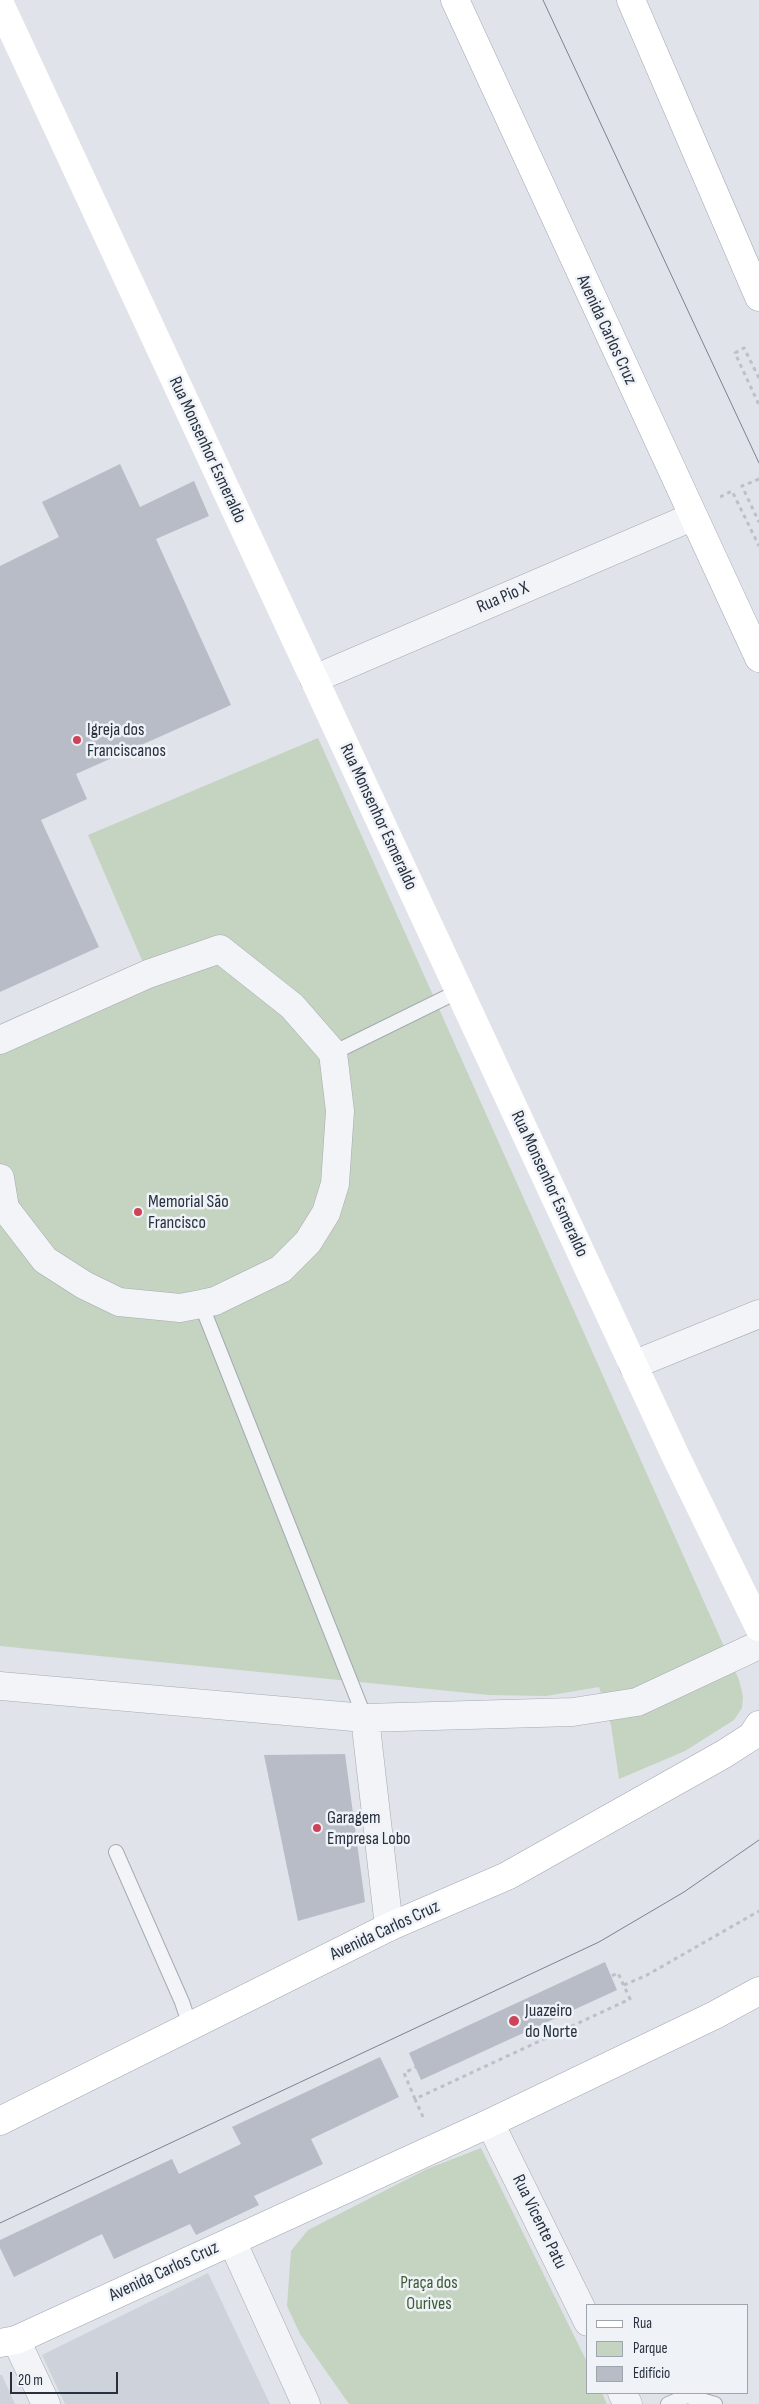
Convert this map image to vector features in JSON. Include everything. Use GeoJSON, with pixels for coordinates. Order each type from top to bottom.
{"type":"FeatureCollection","features":[{"type":"Feature","properties":{"kind":"main road","name":"Avenida Carlos Cruz"},"geometry":{"type":"LineString","coordinates":[[455,0],[692,518],[759,658]]}},
{"type":"Feature","properties":{"kind":"main road"},"geometry":{"type":"LineString","coordinates":[[631,0],[759,297]]}},
{"type":"Feature","properties":{"kind":"main road","name":"Rua Monsenhor Esmeraldo"},"geometry":{"type":"LineString","coordinates":[[0,4],[633,1365],[759,1627]]}},
{"type":"Feature","properties":{"kind":"main road","name":"Avenida Carlos Cruz"},"geometry":{"type":"LineString","coordinates":[[0,2121],[389,1927],[507,1876],[724,1754],[752,1736],[759,1725]]}},
{"type":"Feature","properties":{"kind":"main road","name":"Avenida Carlos Cruz"},"geometry":{"type":"LineString","coordinates":[[8,2342],[490,2123],[715,2015],[759,1990]]}},
{"type":"Feature","properties":{"kind":"street","name":"Rua Pio X"},"geometry":{"type":"LineString","coordinates":[[314,680],[692,518]]}},
{"type":"Feature","properties":{"kind":"street"},"geometry":{"type":"LineString","coordinates":[[0,1040],[148,974],[220,949],[292,1006],[333,1053],[340,1111],[335,1184],[326,1213],[308,1242],[281,1269],[215,1301],[201,1304],[180,1308],[119,1302],[84,1285],[45,1260],[2,1209],[0,1178]]}},
{"type":"Feature","properties":{"kind":"street"},"geometry":{"type":"LineString","coordinates":[[633,1365],[759,1314]]}},
{"type":"Feature","properties":{"kind":"street"},"geometry":{"type":"LineString","coordinates":[[3,1684],[365,1718],[573,1712],[637,1702],[759,1645]]}},
{"type":"Feature","properties":{"kind":"street"},"geometry":{"type":"LineString","coordinates":[[365,1718],[389,1927]]}},
{"type":"Feature","properties":{"kind":"street","name":"Rua Vicente Patu"},"geometry":{"type":"LineString","coordinates":[[490,2123],[586,2318]]}},
{"type":"Feature","properties":{"kind":"street"},"geometry":{"type":"LineString","coordinates":[[232,2241],[306,2404]]}},
{"type":"Feature","properties":{"kind":"street"},"geometry":{"type":"LineString","coordinates":[[8,2342],[46,2404]]}},
{"type":"Feature","properties":{"kind":"lane"},"geometry":{"type":"LineString","coordinates":[[333,1053],[459,991]]}},
{"type":"Feature","properties":{"kind":"lane"},"geometry":{"type":"LineString","coordinates":[[201,1304],[365,1718]]}},
{"type":"Feature","properties":{"kind":"lane"},"geometry":{"type":"LineString","coordinates":[[116,1852],[182,2002],[190,2026]]}},
{"type":"Feature","properties":{"kind":"lane"},"geometry":{"type":"LineString","coordinates":[[668,2404],[687,2396],[715,2404]]}},
{"type":"Feature","properties":{"kind":"path"},"geometry":{"type":"LineString","coordinates":[[759,378],[744,348],[735,353],[759,405]]}},
{"type":"Feature","properties":{"kind":"path"},"geometry":{"type":"LineString","coordinates":[[759,479],[742,486],[759,522]]}},
{"type":"Feature","properties":{"kind":"path"},"geometry":{"type":"LineString","coordinates":[[732,491],[759,546]]}},
{"type":"Feature","properties":{"kind":"path"},"geometry":{"type":"LineString","coordinates":[[624,1985],[647,1975],[759,1912]]}},
{"type":"Feature","properties":{"kind":"path"},"geometry":{"type":"LineString","coordinates":[[415,2099],[630,1999],[618,1973],[611,1976]]}},
{"type":"Feature","properties":{"kind":"path"},"geometry":{"type":"LineString","coordinates":[[416,2067],[404,2073],[436,2147]]}},
{"type":"Feature","properties":{"kind":"shaded area"},"geometry":{"type":"Polygon","coordinates":[[[208,2273],[270,2404],[65,2404],[42,2355],[208,2273]]]}},
{"type":"Feature","properties":{"kind":"shaded area"},"geometry":{"type":"Polygon","coordinates":[[[0,2375],[2,2375],[15,2404],[0,2404],[0,2375]]]}},
{"type":"Feature","properties":{"kind":"green space"},"geometry":{"type":"Polygon","coordinates":[[[318,738],[739,1680],[743,1696],[742,1708],[734,1720],[685,1751],[619,1779],[611,1725],[599,1687],[546,1696],[489,1695],[0,1646],[0,1040],[148,974],[88,835],[318,738]]]}},
{"type":"Feature","properties":{"kind":"green space","name":"Praça dos Ourives"},"geometry":{"type":"Polygon","coordinates":[[[481,2148],[586,2360],[586,2394],[602,2394],[607,2404],[349,2404],[300,2334],[287,2306],[291,2251],[308,2230],[427,2169],[481,2148]]]}},
{"type":"Feature","properties":{"kind":"building","name":"Igreja dos Franciscanos"},"geometry":{"type":"Polygon","coordinates":[[[120,464],[140,507],[194,481],[209,516],[156,539],[231,705],[76,774],[87,799],[41,820],[99,947],[0,992],[0,566],[59,537],[42,502],[120,464]]]}},
{"type":"Feature","properties":{"kind":"building","name":"Garagem Empresa Lobo"},"geometry":{"type":"Polygon","coordinates":[[[345,1754],[365,1902],[298,1921],[264,1755],[345,1754]]]}},
{"type":"Feature","properties":{"kind":"building","name":"Juazeiro do Norte"},"geometry":{"type":"Polygon","coordinates":[[[605,1962],[617,1990],[421,2080],[409,2053],[605,1962]]]}},
{"type":"Feature","properties":{"kind":"building"},"geometry":{"type":"Polygon","coordinates":[[[380,2057],[399,2097],[311,2139],[323,2164],[254,2196],[259,2205],[196,2235],[190,2224],[114,2259],[102,2234],[14,2277],[0,2248],[0,2240],[172,2159],[179,2174],[241,2144],[232,2127],[380,2057]]]}},
{"type":"Feature","properties":{"kind":"tram line"},"geometry":{"type":"LineString","coordinates":[[543,0],[759,463]]}},
{"type":"Feature","properties":{"kind":"tram line"},"geometry":{"type":"LineString","coordinates":[[0,2223],[599,1942],[684,1892],[759,1840]]}},
{"type":"Feature","properties":{"kind":"place","name":"Igreja dos Franciscanos"},"geometry":{"type":"Point","coordinates":[77,740]}},
{"type":"Feature","properties":{"kind":"place","name":"Memorial São Francisco"},"geometry":{"type":"Point","coordinates":[138,1212]}},
{"type":"Feature","properties":{"kind":"place","name":"Garagem Empresa Lobo"},"geometry":{"type":"Point","coordinates":[317,1828]}},
{"type":"Feature","properties":{"kind":"place","name":"Juazeiro do Norte"},"geometry":{"type":"Point","coordinates":[514,2021]}}]}
